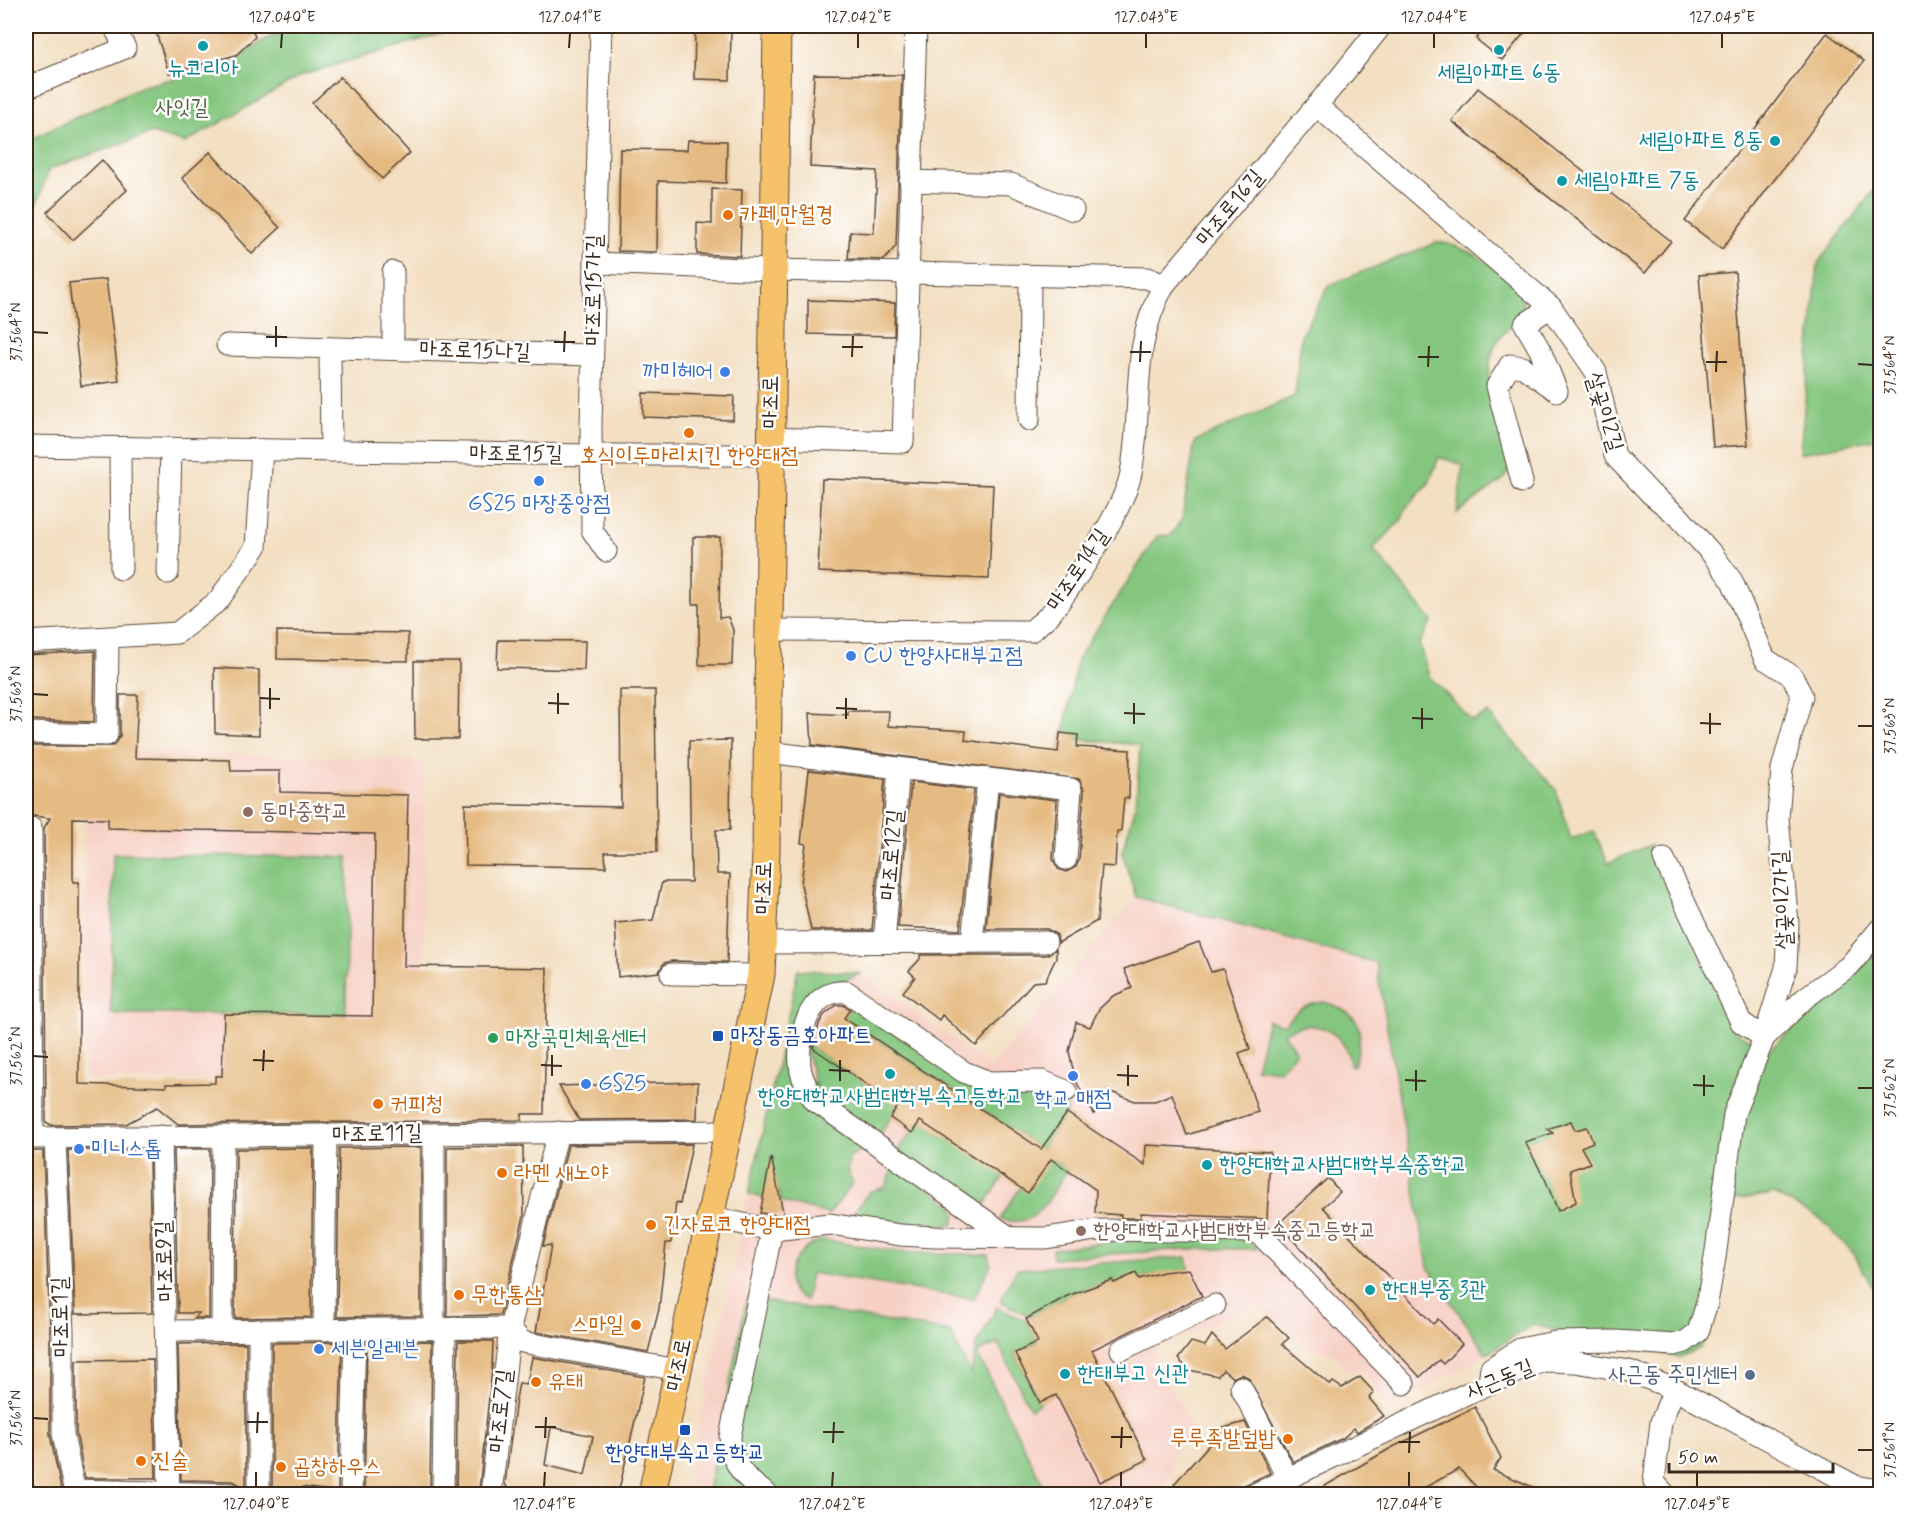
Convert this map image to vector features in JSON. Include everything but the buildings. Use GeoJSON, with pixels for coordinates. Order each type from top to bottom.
{"type":"FeatureCollection","features":[{"type":"Feature","properties":{"kind":"main road","name":"마조로"},"geometry":{"type":"LineString","coordinates":[[652,1494],[761,975],[767,752],[777,26]]}},
{"type":"Feature","properties":{"kind":"street"},"geometry":{"type":"LineString","coordinates":[[26,88],[125,48],[114,26]]}},
{"type":"Feature","properties":{"kind":"street","name":"마조로15가길"},"geometry":{"type":"LineString","coordinates":[[600,26],[591,455],[592,530],[606,551]]}},
{"type":"Feature","properties":{"kind":"street"},"geometry":{"type":"LineString","coordinates":[[770,446],[903,442],[916,26]]}},
{"type":"Feature","properties":{"kind":"street","name":"마조로16길"},"geometry":{"type":"LineString","coordinates":[[1164,285],[1317,106],[1379,26]]}},
{"type":"Feature","properties":{"kind":"street","name":"살곶이2길"},"geometry":{"type":"LineString","coordinates":[[1317,106],[1551,307],[1596,372],[1615,456],[1651,494],[1679,517],[1713,555],[1732,581],[1765,659],[1792,676],[1802,696]]}},
{"type":"Feature","properties":{"kind":"street"},"geometry":{"type":"LineString","coordinates":[[910,181],[1011,184],[1072,210]]}},
{"type":"Feature","properties":{"kind":"street"},"geometry":{"type":"LineString","coordinates":[[595,263],[773,270],[1147,278],[1164,285]]}},
{"type":"Feature","properties":{"kind":"street","name":"마조로15나길"},"geometry":{"type":"LineString","coordinates":[[393,272],[393,349]]}},
{"type":"Feature","properties":{"kind":"street"},"geometry":{"type":"LineString","coordinates":[[1029,420],[1030,276]]}},
{"type":"Feature","properties":{"kind":"street","name":"마조로14길"},"geometry":{"type":"LineString","coordinates":[[768,630],[1031,631],[1050,614],[1119,507],[1131,474],[1140,350],[1150,311],[1164,285]]}},
{"type":"Feature","properties":{"kind":"street"},"geometry":{"type":"LineString","coordinates":[[1522,482],[1497,386],[1509,365],[1523,367],[1557,391],[1540,350],[1525,324],[1551,307]]}},
{"type":"Feature","properties":{"kind":"street","name":"마조로15나길"},"geometry":{"type":"LineString","coordinates":[[228,345],[592,354]]}},
{"type":"Feature","properties":{"kind":"street"},"geometry":{"type":"LineString","coordinates":[[330,348],[330,451]]}},
{"type":"Feature","properties":{"kind":"street","name":"마조로15길"},"geometry":{"type":"LineString","coordinates":[[26,446],[591,455],[770,446]]}},
{"type":"Feature","properties":{"kind":"street"},"geometry":{"type":"LineString","coordinates":[[120,448],[121,569]]}},
{"type":"Feature","properties":{"kind":"street"},"geometry":{"type":"LineString","coordinates":[[168,573],[171,448]]}},
{"type":"Feature","properties":{"kind":"street"},"geometry":{"type":"LineString","coordinates":[[26,642],[177,633],[218,601],[256,547],[262,450]]}},
{"type":"Feature","properties":{"kind":"street"},"geometry":{"type":"LineString","coordinates":[[26,733],[107,735],[108,638]]}},
{"type":"Feature","properties":{"kind":"street","name":"살곶이2가길"},"geometry":{"type":"LineString","coordinates":[[1489,1384],[1491,1368],[1520,1349],[1555,1342],[1617,1341],[1674,1345],[1685,1342],[1698,1332],[1707,1303],[1715,1258],[1734,1114],[1764,1038],[1786,968],[1788,924],[1779,818],[1782,769],[1802,696]]}},
{"type":"Feature","properties":{"kind":"street"},"geometry":{"type":"LineString","coordinates":[[767,752],[1071,789],[1066,859]]}},
{"type":"Feature","properties":{"kind":"street","name":"마조로12길"},"geometry":{"type":"LineString","coordinates":[[884,942],[899,768]]}},
{"type":"Feature","properties":{"kind":"street"},"geometry":{"type":"LineString","coordinates":[[972,942],[988,779]]}},
{"type":"Feature","properties":{"kind":"street"},"geometry":{"type":"LineString","coordinates":[[26,828],[31,828],[29,1138]]}},
{"type":"Feature","properties":{"kind":"street"},"geometry":{"type":"LineString","coordinates":[[1664,859],[1741,1022],[1764,1038],[1805,998],[1849,966],[1881,929]]}},
{"type":"Feature","properties":{"kind":"street"},"geometry":{"type":"LineString","coordinates":[[762,943],[1046,942]]}},
{"type":"Feature","properties":{"kind":"street"},"geometry":{"type":"LineString","coordinates":[[671,974],[761,975]]}},
{"type":"Feature","properties":{"kind":"street"},"geometry":{"type":"LineString","coordinates":[[1009,1237],[815,1101],[801,1070],[800,1046],[805,1022],[824,997],[835,990],[847,992],[964,1072],[989,1082],[1042,1081],[1066,1091]]}},
{"type":"Feature","properties":{"kind":"street","name":"마조로11길"},"geometry":{"type":"LineString","coordinates":[[29,1138],[728,1131]]}},
{"type":"Feature","properties":{"kind":"street"},"geometry":{"type":"LineString","coordinates":[[558,1132],[510,1328],[522,1342],[678,1370]]}},
{"type":"Feature","properties":{"kind":"street"},"geometry":{"type":"LineString","coordinates":[[434,1134],[443,1494]]}},
{"type":"Feature","properties":{"kind":"street"},"geometry":{"type":"LineString","coordinates":[[324,1330],[326,1135]]}},
{"type":"Feature","properties":{"kind":"street","name":"마조로9길"},"geometry":{"type":"LineString","coordinates":[[161,1136],[167,1331],[510,1328]]}},
{"type":"Feature","properties":{"kind":"street"},"geometry":{"type":"LineString","coordinates":[[222,1330],[223,1136]]}},
{"type":"Feature","properties":{"kind":"street","name":"마조로1길"},"geometry":{"type":"LineString","coordinates":[[55,1138],[63,1332],[63,1434],[75,1492]]}},
{"type":"Feature","properties":{"kind":"street"},"geometry":{"type":"LineString","coordinates":[[710,1217],[772,1230],[830,1224],[900,1235],[1046,1238],[1096,1230],[1258,1232],[1404,1384]]}},
{"type":"Feature","properties":{"kind":"street"},"geometry":{"type":"LineString","coordinates":[[767,1494],[736,1466],[730,1452],[730,1437],[772,1230]]}},
{"type":"Feature","properties":{"kind":"street"},"geometry":{"type":"LineString","coordinates":[[1121,1350],[1215,1305]]}},
{"type":"Feature","properties":{"kind":"street","name":"마조로7길"},"geometry":{"type":"LineString","coordinates":[[491,1494],[510,1328]]}},
{"type":"Feature","properties":{"kind":"street"},"geometry":{"type":"LineString","coordinates":[[351,1494],[355,1329]]}},
{"type":"Feature","properties":{"kind":"street"},"geometry":{"type":"LineString","coordinates":[[259,1330],[259,1494]]}},
{"type":"Feature","properties":{"kind":"street"},"geometry":{"type":"LineString","coordinates":[[167,1331],[169,1493]]}},
{"type":"Feature","properties":{"kind":"street","name":"사근동길"},"geometry":{"type":"LineString","coordinates":[[1255,1494],[1543,1361],[1575,1362],[1629,1371],[1674,1389],[1855,1486],[1881,1490]]}},
{"type":"Feature","properties":{"kind":"street"},"geometry":{"type":"LineString","coordinates":[[1241,1387],[1288,1479]]}},
{"type":"Feature","properties":{"kind":"street"},"geometry":{"type":"LineString","coordinates":[[1659,1492],[1654,1482],[1661,1422],[1674,1389]]}},
{"type":"Feature","properties":{"kind":"street"},"geometry":{"type":"LineString","coordinates":[[75,1492],[232,1494]]}},
{"type":"Feature","properties":{"kind":"shaded area"},"geometry":{"type":"Polygon","coordinates":[[[85,749],[424,761],[424,1082],[84,1080],[85,749]]]}},
{"type":"Feature","properties":{"kind":"shaded area","name":"한양대학교사범대학부속중고등학교"},"geometry":{"type":"Polygon","coordinates":[[[1136,897],[1376,964],[1428,1267],[1486,1354],[1388,1410],[1363,1370],[1349,1371],[1331,1352],[1309,1350],[1258,1304],[1152,1350],[1195,1435],[1179,1444],[1161,1494],[684,1494],[798,970],[861,973],[991,1067],[1136,897]]]}},
{"type":"Feature","properties":{"kind":"green space","name":"사잇길"},"geometry":{"type":"Polygon","coordinates":[[[309,26],[457,26],[457,29],[302,75],[185,143],[152,133],[49,169],[36,206],[26,173],[27,141],[140,87],[235,63],[250,49],[276,33],[309,26]]]}},
{"type":"Feature","properties":{"kind":"green space"},"geometry":{"type":"Polygon","coordinates":[[[1880,182],[1880,438],[1800,453],[1818,263],[1880,182]]]}},
{"type":"Feature","properties":{"kind":"green space"},"geometry":{"type":"Polygon","coordinates":[[[1438,242],[1459,247],[1490,264],[1508,278],[1522,299],[1525,313],[1498,340],[1491,358],[1489,373],[1492,404],[1512,463],[1505,478],[1457,513],[1463,465],[1439,457],[1429,483],[1406,508],[1402,519],[1373,549],[1432,621],[1419,644],[1429,676],[1472,721],[1488,713],[1556,790],[1571,839],[1594,831],[1608,863],[1650,845],[1734,1031],[1768,1051],[1865,964],[1880,940],[1880,1301],[1854,1254],[1821,1219],[1774,1194],[1734,1200],[1716,1312],[1700,1348],[1679,1357],[1532,1325],[1486,1354],[1428,1267],[1376,963],[1136,897],[1122,852],[1136,805],[1140,745],[1063,738],[1077,660],[1157,536],[1171,535],[1182,519],[1195,441],[1295,396],[1301,336],[1329,285],[1438,242]]]}},
{"type":"Feature","properties":{"kind":"green space"},"geometry":{"type":"Polygon","coordinates":[[[113,854],[348,857],[346,1014],[111,1014],[113,854]]]}},
{"type":"Feature","properties":{"kind":"green space"},"geometry":{"type":"Polygon","coordinates":[[[798,970],[861,973],[814,994],[807,1001],[798,1022],[795,1061],[861,1142],[862,1150],[850,1156],[848,1163],[848,1173],[853,1183],[829,1214],[781,1202],[778,1189],[763,1198],[749,1194],[798,970]]]}},
{"type":"Feature","properties":{"kind":"green space"},"geometry":{"type":"Polygon","coordinates":[[[1324,1002],[1347,1012],[1358,1025],[1359,1042],[1354,1066],[1350,1066],[1348,1054],[1336,1036],[1317,1026],[1306,1026],[1284,1033],[1296,1052],[1279,1071],[1256,1068],[1268,1020],[1284,1025],[1301,1009],[1311,1004],[1324,1002]]]}},
{"type":"Feature","properties":{"kind":"green space"},"geometry":{"type":"Polygon","coordinates":[[[852,1006],[967,1080],[1000,1096],[1035,1094],[1044,1096],[1068,1108],[1067,1113],[1041,1149],[844,1018],[852,1006]]]}},
{"type":"Feature","properties":{"kind":"green space"},"geometry":{"type":"Polygon","coordinates":[[[804,1042],[898,1106],[878,1138],[819,1098],[804,1042]]]}},
{"type":"Feature","properties":{"kind":"green space"},"geometry":{"type":"Polygon","coordinates":[[[920,1121],[1004,1176],[982,1209],[897,1151],[920,1121]]]}},
{"type":"Feature","properties":{"kind":"green space"},"geometry":{"type":"Polygon","coordinates":[[[1051,1159],[1067,1170],[1048,1201],[1033,1216],[1024,1220],[1000,1219],[1020,1188],[1051,1159]]]}},
{"type":"Feature","properties":{"kind":"green space"},"geometry":{"type":"Polygon","coordinates":[[[898,1168],[951,1204],[956,1214],[953,1225],[886,1222],[851,1216],[869,1192],[886,1187],[892,1170],[898,1168]]]}},
{"type":"Feature","properties":{"kind":"green space"},"geometry":{"type":"Polygon","coordinates":[[[1249,1235],[1257,1249],[1187,1249],[1053,1258],[1052,1249],[1156,1236],[1249,1235]]]}},
{"type":"Feature","properties":{"kind":"green space"},"geometry":{"type":"Polygon","coordinates":[[[824,1240],[900,1252],[988,1255],[991,1265],[973,1299],[811,1273],[806,1300],[796,1294],[791,1286],[789,1277],[792,1267],[805,1249],[824,1240]]]}},
{"type":"Feature","properties":{"kind":"green space"},"geometry":{"type":"Polygon","coordinates":[[[1187,1257],[1189,1269],[1114,1283],[1112,1280],[1067,1296],[1031,1317],[1000,1301],[1017,1269],[1187,1257]]]}},
{"type":"Feature","properties":{"kind":"green space"},"geometry":{"type":"Polygon","coordinates":[[[747,1298],[950,1332],[971,1374],[976,1345],[997,1307],[1028,1322],[1038,1342],[1015,1353],[1040,1403],[1030,1409],[998,1343],[977,1353],[1044,1487],[1030,1494],[717,1494],[708,1491],[747,1298]]]}},
{"type":"Feature","properties":{"kind":"place","name":"뉴코리아"},"geometry":{"type":"Point","coordinates":[203,46]}},
{"type":"Feature","properties":{"kind":"place","name":"세림아파트 6동"},"geometry":{"type":"Point","coordinates":[1499,50]}},
{"type":"Feature","properties":{"kind":"place","name":"세림아파트 8동"},"geometry":{"type":"Point","coordinates":[1775,141]}},
{"type":"Feature","properties":{"kind":"place","name":"세림아파트 7동"},"geometry":{"type":"Point","coordinates":[1562,181]}},
{"type":"Feature","properties":{"kind":"place","name":"카페,만월경"},"geometry":{"type":"Point","coordinates":[728,215]}},
{"type":"Feature","properties":{"kind":"place","name":"까미헤어"},"geometry":{"type":"Point","coordinates":[725,372]}},
{"type":"Feature","properties":{"kind":"place","name":"호식이두마리치킨 한양대점"},"geometry":{"type":"Point","coordinates":[689,433]}},
{"type":"Feature","properties":{"kind":"place","name":"GS25 마장중앙점"},"geometry":{"type":"Point","coordinates":[539,481]}},
{"type":"Feature","properties":{"kind":"place","name":"CU 한양사대부고점"},"geometry":{"type":"Point","coordinates":[851,656]}},
{"type":"Feature","properties":{"kind":"place","name":"동마중학교"},"geometry":{"type":"Point","coordinates":[248,812]}},
{"type":"Feature","properties":{"kind":"place","name":"마장동금호아파트"},"geometry":{"type":"Point","coordinates":[718,1036]}},
{"type":"Feature","properties":{"kind":"place","name":"마장국민체육센터"},"geometry":{"type":"Point","coordinates":[493,1038]}},
{"type":"Feature","properties":{"kind":"place","name":"한양대학교사범대학부속고등학교"},"geometry":{"type":"Point","coordinates":[890,1074]}},
{"type":"Feature","properties":{"kind":"place","name":"학교 매점"},"geometry":{"type":"Point","coordinates":[1073,1076]}},
{"type":"Feature","properties":{"kind":"place","name":"GS25"},"geometry":{"type":"Point","coordinates":[586,1084]}},
{"type":"Feature","properties":{"kind":"place","name":"커피청"},"geometry":{"type":"Point","coordinates":[378,1104]}},
{"type":"Feature","properties":{"kind":"place","name":"미니스톱"},"geometry":{"type":"Point","coordinates":[79,1149]}},
{"type":"Feature","properties":{"kind":"place","name":"한양대학교사범대학부속중학교"},"geometry":{"type":"Point","coordinates":[1207,1165]}},
{"type":"Feature","properties":{"kind":"place","name":"라멘 새노야"},"geometry":{"type":"Point","coordinates":[502,1173]}},
{"type":"Feature","properties":{"kind":"place","name":"긴자료코 한양대점"},"geometry":{"type":"Point","coordinates":[651,1225]}},
{"type":"Feature","properties":{"kind":"place","name":"한양대학교사범대학부속중고등학교"},"geometry":{"type":"Point","coordinates":[1081,1231]}},
{"type":"Feature","properties":{"kind":"place","name":"한대부중 3관"},"geometry":{"type":"Point","coordinates":[1370,1290]}},
{"type":"Feature","properties":{"kind":"place","name":"무한통삼"},"geometry":{"type":"Point","coordinates":[459,1295]}},
{"type":"Feature","properties":{"kind":"place","name":"스마일"},"geometry":{"type":"Point","coordinates":[636,1325]}},
{"type":"Feature","properties":{"kind":"place","name":"세븐일레븐"},"geometry":{"type":"Point","coordinates":[319,1349]}},
{"type":"Feature","properties":{"kind":"place","name":"한대부고 신관"},"geometry":{"type":"Point","coordinates":[1065,1374]}},
{"type":"Feature","properties":{"kind":"place","name":"사근동 주민센터"},"geometry":{"type":"Point","coordinates":[1750,1375]}},
{"type":"Feature","properties":{"kind":"place","name":"유태"},"geometry":{"type":"Point","coordinates":[536,1382]}},
{"type":"Feature","properties":{"kind":"place","name":"한양대부속고등학교"},"geometry":{"type":"Point","coordinates":[685,1430]}},
{"type":"Feature","properties":{"kind":"place","name":"루루족발덮밥"},"geometry":{"type":"Point","coordinates":[1288,1439]}},
{"type":"Feature","properties":{"kind":"place","name":"진술"},"geometry":{"type":"Point","coordinates":[141,1461]}},
{"type":"Feature","properties":{"kind":"place","name":"곱창하우스"},"geometry":{"type":"Point","coordinates":[281,1467]}}]}
